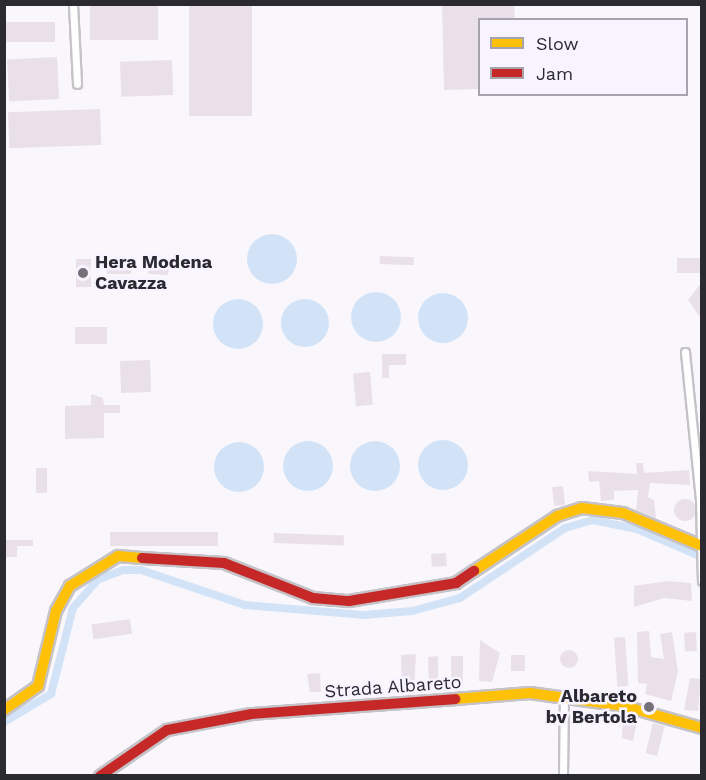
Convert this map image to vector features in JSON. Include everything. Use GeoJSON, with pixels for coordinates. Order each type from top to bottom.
{"type":"FeatureCollection","features":[{"type":"Feature","properties":{"kind":"street"},"geometry":{"type":"LineString","coordinates":[[73,4],[76,84]]}},
{"type":"Feature","properties":{"kind":"street"},"geometry":{"type":"LineString","coordinates":[[685,352],[700,500],[702,581]]}},
{"type":"Feature","properties":{"kind":"street"},"geometry":{"type":"LineString","coordinates":[[4,710],[38,686],[54,617],[70,586],[91,568],[118,556],[224,563],[314,598],[349,601],[456,583],[557,516],[582,508],[623,513],[700,546]]}},
{"type":"Feature","properties":{"kind":"street"},"geometry":{"type":"LineString","coordinates":[[563,776],[564,695]]}},
{"type":"Feature","properties":{"kind":"street","name":"Strada Albareto"},"geometry":{"type":"LineString","coordinates":[[100,776],[149,740],[201,719],[564,695],[702,728]]}},
{"type":"Feature","properties":{"kind":"water"},"geometry":{"type":"Polygon","coordinates":[[[267,234],[277,234],[290,241],[297,254],[297,264],[290,277],[277,284],[267,284],[258,280],[251,273],[247,264],[247,254],[251,245],[258,238],[267,234]]]}},
{"type":"Feature","properties":{"kind":"water"},"geometry":{"type":"Polygon","coordinates":[[[376,292],[394,299],[401,317],[394,335],[376,342],[358,335],[351,317],[358,299],[376,292]]]}},
{"type":"Feature","properties":{"kind":"water"},"geometry":{"type":"Polygon","coordinates":[[[443,293],[452,295],[463,304],[468,318],[466,327],[457,338],[443,343],[434,341],[423,332],[418,318],[420,309],[429,298],[443,293]]]}},
{"type":"Feature","properties":{"kind":"water"},"geometry":{"type":"Polygon","coordinates":[[[238,299],[247,301],[258,310],[263,324],[261,333],[252,344],[238,349],[229,347],[218,338],[213,324],[215,315],[224,304],[238,299]]]}},
{"type":"Feature","properties":{"kind":"water"},"geometry":{"type":"Polygon","coordinates":[[[300,299],[310,299],[325,309],[329,323],[328,332],[319,343],[310,347],[300,347],[285,337],[281,328],[281,318],[291,303],[300,299]]]}},
{"type":"Feature","properties":{"kind":"water"},"geometry":{"type":"Polygon","coordinates":[[[438,440],[448,440],[461,447],[468,460],[468,470],[461,483],[448,490],[438,490],[429,486],[422,479],[418,470],[418,460],[422,451],[429,444],[438,440]]]}},
{"type":"Feature","properties":{"kind":"water"},"geometry":{"type":"Polygon","coordinates":[[[303,441],[313,441],[326,448],[333,461],[333,471],[326,484],[313,491],[303,491],[294,487],[287,480],[283,471],[283,461],[287,452],[294,445],[303,441]]]}},
{"type":"Feature","properties":{"kind":"water"},"geometry":{"type":"Polygon","coordinates":[[[370,441],[380,441],[393,448],[400,461],[400,471],[393,484],[380,491],[370,491],[361,487],[354,480],[350,471],[350,461],[354,452],[361,445],[370,441]]]}},
{"type":"Feature","properties":{"kind":"water"},"geometry":{"type":"Polygon","coordinates":[[[234,442],[244,442],[257,449],[264,462],[264,472],[257,485],[244,492],[234,492],[225,488],[218,481],[214,472],[214,462],[218,453],[225,446],[234,442]]]}},
{"type":"Feature","properties":{"kind":"building"},"geometry":{"type":"Polygon","coordinates":[[[90,4],[158,4],[158,40],[90,40],[90,4]]]}},
{"type":"Feature","properties":{"kind":"building"},"geometry":{"type":"Polygon","coordinates":[[[189,4],[252,4],[252,116],[189,116],[189,4]]]}},
{"type":"Feature","properties":{"kind":"building"},"geometry":{"type":"Polygon","coordinates":[[[442,4],[514,4],[515,18],[478,18],[478,89],[444,90],[442,4]]]}},
{"type":"Feature","properties":{"kind":"building"},"geometry":{"type":"Polygon","coordinates":[[[5,22],[55,22],[55,42],[5,42],[5,22]]]}},
{"type":"Feature","properties":{"kind":"building"},"geometry":{"type":"Polygon","coordinates":[[[57,57],[59,99],[9,102],[7,60],[57,57]]]}},
{"type":"Feature","properties":{"kind":"building"},"geometry":{"type":"Polygon","coordinates":[[[172,60],[173,95],[121,97],[120,62],[172,60]]]}},
{"type":"Feature","properties":{"kind":"building"},"geometry":{"type":"Polygon","coordinates":[[[100,109],[101,145],[9,148],[8,112],[100,109]]]}},
{"type":"Feature","properties":{"kind":"building"},"geometry":{"type":"Polygon","coordinates":[[[380,256],[414,257],[414,265],[380,264],[380,256]]]}},
{"type":"Feature","properties":{"kind":"building"},"geometry":{"type":"Polygon","coordinates":[[[677,258],[702,258],[702,273],[677,273],[677,258]]]}},
{"type":"Feature","properties":{"kind":"building","name":"Hera Modena Cavazza"},"geometry":{"type":"Polygon","coordinates":[[[76,259],[91,259],[91,287],[76,287],[76,259]]]}},
{"type":"Feature","properties":{"kind":"building"},"geometry":{"type":"Polygon","coordinates":[[[149,260],[169,261],[168,275],[148,274],[149,260]]]}},
{"type":"Feature","properties":{"kind":"building"},"geometry":{"type":"Polygon","coordinates":[[[107,263],[131,263],[131,274],[107,274],[107,263]]]}},
{"type":"Feature","properties":{"kind":"building"},"geometry":{"type":"Polygon","coordinates":[[[702,282],[702,320],[688,300],[702,282]]]}},
{"type":"Feature","properties":{"kind":"building"},"geometry":{"type":"Polygon","coordinates":[[[75,327],[107,327],[107,344],[75,344],[75,327]]]}},
{"type":"Feature","properties":{"kind":"building"},"geometry":{"type":"Polygon","coordinates":[[[382,354],[406,354],[406,365],[389,365],[389,378],[382,378],[382,354]]]}},
{"type":"Feature","properties":{"kind":"building"},"geometry":{"type":"Polygon","coordinates":[[[150,360],[151,392],[121,393],[120,361],[150,360]]]}},
{"type":"Feature","properties":{"kind":"building"},"geometry":{"type":"Polygon","coordinates":[[[370,372],[373,405],[356,406],[353,373],[370,372]]]}},
{"type":"Feature","properties":{"kind":"building"},"geometry":{"type":"Polygon","coordinates":[[[91,394],[103,398],[104,405],[120,405],[120,413],[104,413],[104,438],[65,439],[65,406],[91,405],[91,394]]]}},
{"type":"Feature","properties":{"kind":"building"},"geometry":{"type":"Polygon","coordinates":[[[636,463],[643,463],[644,473],[689,470],[690,485],[650,483],[648,497],[654,500],[656,518],[636,510],[638,490],[614,491],[614,500],[601,501],[599,481],[589,482],[588,471],[637,474],[636,463]]]}},
{"type":"Feature","properties":{"kind":"building"},"geometry":{"type":"Polygon","coordinates":[[[36,468],[47,468],[47,493],[36,493],[36,468]]]}},
{"type":"Feature","properties":{"kind":"building"},"geometry":{"type":"Polygon","coordinates":[[[563,486],[565,505],[554,506],[552,487],[563,486]]]}},
{"type":"Feature","properties":{"kind":"building"},"geometry":{"type":"Polygon","coordinates":[[[685,499],[693,502],[696,510],[693,518],[685,521],[677,518],[674,510],[677,502],[685,499]]]}},
{"type":"Feature","properties":{"kind":"building"},"geometry":{"type":"Polygon","coordinates":[[[110,532],[218,532],[218,546],[110,546],[110,532]]]}},
{"type":"Feature","properties":{"kind":"building"},"geometry":{"type":"Polygon","coordinates":[[[274,533],[344,535],[344,545],[274,543],[274,533]]]}},
{"type":"Feature","properties":{"kind":"building"},"geometry":{"type":"Polygon","coordinates":[[[4,540],[33,540],[33,546],[17,546],[17,557],[4,557],[4,540]]]}},
{"type":"Feature","properties":{"kind":"building"},"geometry":{"type":"Polygon","coordinates":[[[446,553],[447,566],[432,567],[431,554],[446,553]]]}},
{"type":"Feature","properties":{"kind":"building"},"geometry":{"type":"Polygon","coordinates":[[[668,581],[691,583],[692,601],[664,598],[634,607],[634,586],[668,581]]]}},
{"type":"Feature","properties":{"kind":"building"},"geometry":{"type":"Polygon","coordinates":[[[130,619],[132,634],[93,639],[91,624],[130,619]]]}},
{"type":"Feature","properties":{"kind":"building"},"geometry":{"type":"Polygon","coordinates":[[[649,631],[651,657],[664,659],[660,634],[672,632],[678,671],[671,701],[645,694],[647,684],[638,683],[637,632],[649,631]]]}},
{"type":"Feature","properties":{"kind":"building"},"geometry":{"type":"Polygon","coordinates":[[[696,632],[697,651],[685,652],[684,633],[696,632]]]}},
{"type":"Feature","properties":{"kind":"building"},"geometry":{"type":"Polygon","coordinates":[[[625,637],[628,686],[617,687],[614,638],[625,637]]]}},
{"type":"Feature","properties":{"kind":"building"},"geometry":{"type":"Polygon","coordinates":[[[480,640],[500,653],[492,682],[479,681],[480,640]]]}},
{"type":"Feature","properties":{"kind":"building"},"geometry":{"type":"Polygon","coordinates":[[[569,650],[575,653],[578,659],[575,665],[569,668],[563,665],[560,659],[563,653],[569,650]]]}},
{"type":"Feature","properties":{"kind":"building"},"geometry":{"type":"Polygon","coordinates":[[[416,654],[414,690],[402,690],[401,655],[416,654]]]}},
{"type":"Feature","properties":{"kind":"building"},"geometry":{"type":"Polygon","coordinates":[[[511,655],[525,655],[525,671],[511,671],[511,655]]]}},
{"type":"Feature","properties":{"kind":"building"},"geometry":{"type":"Polygon","coordinates":[[[438,656],[438,684],[429,685],[428,657],[438,656]]]}},
{"type":"Feature","properties":{"kind":"building"},"geometry":{"type":"Polygon","coordinates":[[[451,656],[463,656],[463,682],[451,682],[451,656]]]}},
{"type":"Feature","properties":{"kind":"building"},"geometry":{"type":"Polygon","coordinates":[[[320,673],[321,692],[310,692],[307,674],[320,673]]]}},
{"type":"Feature","properties":{"kind":"building"},"geometry":{"type":"Polygon","coordinates":[[[690,678],[701,679],[698,711],[684,710],[690,678]]]}},
{"type":"Feature","properties":{"kind":"building"},"geometry":{"type":"Polygon","coordinates":[[[623,717],[637,721],[633,741],[622,738],[623,717]]]}},
{"type":"Feature","properties":{"kind":"building"},"geometry":{"type":"Polygon","coordinates":[[[653,723],[665,726],[657,756],[646,753],[653,723]]]}},
{"type":"Feature","properties":{"kind":"waterway"},"geometry":{"type":"LineString","coordinates":[[4,722],[51,694],[73,608],[97,580],[123,570],[141,570],[245,605],[363,615],[412,611],[460,598],[565,528],[593,520],[637,529],[702,557]]}},
{"type":"Feature","properties":{"kind":"traffic: slow"},"geometry":{"type":"LineString","coordinates":[[474,571],[557,516],[582,508],[623,513],[702,546]]}},
{"type":"Feature","properties":{"kind":"traffic: slow"},"geometry":{"type":"LineString","coordinates":[[4,710],[38,686],[56,611],[70,586],[118,556],[142,558]]}},
{"type":"Feature","properties":{"kind":"traffic: slow"},"geometry":{"type":"LineString","coordinates":[[455,699],[530,693],[624,706],[702,728]]}},
{"type":"Feature","properties":{"kind":"traffic: jam"},"geometry":{"type":"LineString","coordinates":[[142,558],[224,563],[313,598],[349,601],[456,583],[474,571]]}},
{"type":"Feature","properties":{"kind":"traffic: jam"},"geometry":{"type":"LineString","coordinates":[[100,776],[167,730],[252,714],[455,699]]}},
{"type":"Feature","properties":{"kind":"place","name":"Hera Modena Cavazza"},"geometry":{"type":"Point","coordinates":[83,273]}},
{"type":"Feature","properties":{"kind":"place","name":"Albareto bv Bertola"},"geometry":{"type":"Point","coordinates":[649,707]}}]}
